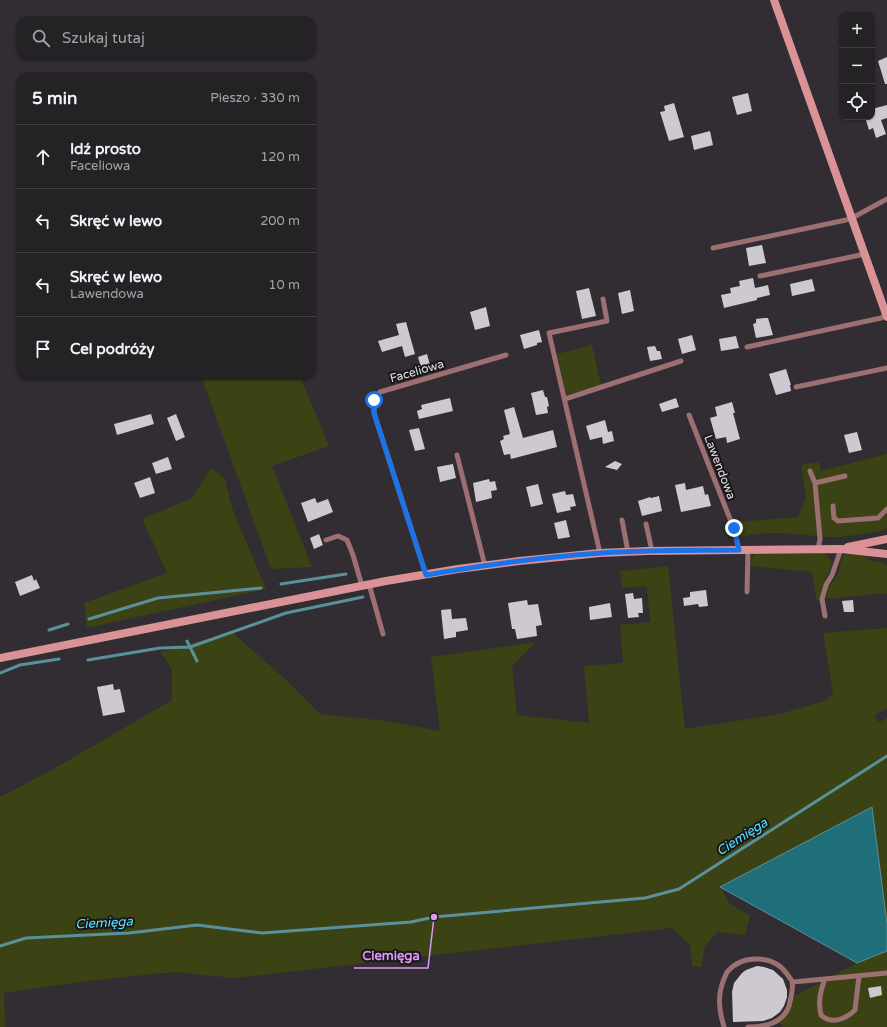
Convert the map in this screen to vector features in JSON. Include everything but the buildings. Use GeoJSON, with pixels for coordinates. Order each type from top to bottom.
{"type":"FeatureCollection","features":[{"type":"Feature","properties":{"kind":"main road"},"geometry":{"type":"LineString","coordinates":[[774,0],[887,316]]}},
{"type":"Feature","properties":{"kind":"main road"},"geometry":{"type":"LineString","coordinates":[[841,549],[887,539]]}},
{"type":"Feature","properties":{"kind":"main road"},"geometry":{"type":"LineString","coordinates":[[0,658],[366,585],[485,566],[600,553],[652,551],[841,549],[887,554]]}},
{"type":"Feature","properties":{"kind":"lane"},"geometry":{"type":"LineString","coordinates":[[713,248],[852,218],[887,199]]}},
{"type":"Feature","properties":{"kind":"lane"},"geometry":{"type":"LineString","coordinates":[[760,276],[865,254]]}},
{"type":"Feature","properties":{"kind":"lane"},"geometry":{"type":"LineString","coordinates":[[600,553],[549,333],[607,321],[603,299]]}},
{"type":"Feature","properties":{"kind":"lane"},"geometry":{"type":"LineString","coordinates":[[747,347],[887,316]]}},
{"type":"Feature","properties":{"kind":"lane","name":"Faceliowa"},"geometry":{"type":"LineString","coordinates":[[426,575],[374,413],[374,400],[380,392],[506,355]]}},
{"type":"Feature","properties":{"kind":"lane"},"geometry":{"type":"LineString","coordinates":[[565,399],[681,361]]}},
{"type":"Feature","properties":{"kind":"lane"},"geometry":{"type":"LineString","coordinates":[[796,387],[887,368]]}},
{"type":"Feature","properties":{"kind":"lane","name":"Lawendowa"},"geometry":{"type":"LineString","coordinates":[[689,415],[734,528],[739,550]]}},
{"type":"Feature","properties":{"kind":"lane"},"geometry":{"type":"LineString","coordinates":[[457,455],[485,566]]}},
{"type":"Feature","properties":{"kind":"lane"},"geometry":{"type":"LineString","coordinates":[[810,471],[815,483],[820,539],[818,549]]}},
{"type":"Feature","properties":{"kind":"lane"},"geometry":{"type":"LineString","coordinates":[[815,483],[845,476]]}},
{"type":"Feature","properties":{"kind":"lane"},"geometry":{"type":"LineString","coordinates":[[833,506],[834,518],[838,521],[878,518],[887,508]]}},
{"type":"Feature","properties":{"kind":"lane"},"geometry":{"type":"LineString","coordinates":[[622,520],[628,552]]}},
{"type":"Feature","properties":{"kind":"lane"},"geometry":{"type":"LineString","coordinates":[[646,524],[652,551]]}},
{"type":"Feature","properties":{"kind":"lane"},"geometry":{"type":"LineString","coordinates":[[326,540],[338,536],[347,540],[366,585],[383,634]]}},
{"type":"Feature","properties":{"kind":"lane"},"geometry":{"type":"LineString","coordinates":[[825,616],[822,600],[826,585],[832,574],[841,549]]}},
{"type":"Feature","properties":{"kind":"lane"},"geometry":{"type":"LineString","coordinates":[[747,592],[748,550]]}},
{"type":"Feature","properties":{"kind":"lane"},"geometry":{"type":"LineString","coordinates":[[724,1027],[719,1008],[720,989],[728,971],[742,962],[757,958],[773,962],[784,970],[793,982],[791,998],[787,1011],[777,1021],[765,1027],[748,1027]]}},
{"type":"Feature","properties":{"kind":"lane"},"geometry":{"type":"LineString","coordinates":[[793,982],[887,973]]}},
{"type":"Feature","properties":{"kind":"lane"},"geometry":{"type":"LineString","coordinates":[[825,979],[819,996],[819,1007],[821,1015],[824,1018],[835,1020],[848,1016],[855,1010],[859,976]]}},
{"type":"Feature","properties":{"kind":"green space"},"geometry":{"type":"Polygon","coordinates":[[[592,345],[601,385],[566,395],[557,354],[592,345]]]}},
{"type":"Feature","properties":{"kind":"green space"},"geometry":{"type":"Polygon","coordinates":[[[202,380],[302,380],[329,446],[272,466],[312,567],[271,569],[202,380]]]}},
{"type":"Feature","properties":{"kind":"green space"},"geometry":{"type":"Polygon","coordinates":[[[887,454],[887,528],[881,531],[835,537],[786,533],[764,533],[742,537],[740,535],[737,522],[798,517],[806,497],[801,465],[818,462],[821,471],[887,454]]]}},
{"type":"Feature","properties":{"kind":"green space"},"geometry":{"type":"Polygon","coordinates":[[[211,468],[225,479],[232,508],[266,589],[87,628],[84,603],[167,573],[142,519],[192,498],[211,468]]]}},
{"type":"Feature","properties":{"kind":"green space"},"geometry":{"type":"Polygon","coordinates":[[[824,552],[833,563],[823,585],[820,600],[817,601],[812,572],[750,566],[751,558],[755,554],[824,552]]]}},
{"type":"Feature","properties":{"kind":"green space"},"geometry":{"type":"Polygon","coordinates":[[[845,554],[869,555],[867,560],[882,562],[887,565],[887,593],[826,599],[828,588],[838,574],[842,558],[845,554]]]}},
{"type":"Feature","properties":{"kind":"green space"},"geometry":{"type":"Polygon","coordinates":[[[668,566],[685,729],[780,714],[827,700],[833,693],[823,633],[887,628],[887,708],[875,715],[878,723],[887,718],[887,1027],[783,1027],[777,1021],[791,998],[857,963],[721,887],[729,903],[750,916],[745,935],[717,932],[705,946],[701,967],[692,966],[690,945],[672,928],[235,978],[174,972],[87,981],[4,993],[5,1027],[0,1027],[0,797],[50,771],[172,700],[172,669],[160,652],[232,632],[286,680],[320,714],[387,721],[440,731],[431,657],[536,642],[512,666],[517,715],[589,723],[584,666],[623,663],[620,625],[650,622],[647,586],[622,588],[620,571],[668,566]]]}},
{"type":"Feature","properties":{"kind":"water"},"geometry":{"type":"Polygon","coordinates":[[[872,807],[887,924],[887,951],[857,963],[720,887],[872,807]]]}},
{"type":"Feature","properties":{"kind":"waterway"},"geometry":{"type":"LineString","coordinates":[[281,584],[346,574]]}},
{"type":"Feature","properties":{"kind":"waterway"},"geometry":{"type":"LineString","coordinates":[[89,619],[158,598],[261,588]]}},
{"type":"Feature","properties":{"kind":"waterway"},"geometry":{"type":"LineString","coordinates":[[88,660],[160,648],[190,647],[286,613],[363,597]]}},
{"type":"Feature","properties":{"kind":"waterway"},"geometry":{"type":"LineString","coordinates":[[49,630],[68,624]]}},
{"type":"Feature","properties":{"kind":"waterway"},"geometry":{"type":"LineString","coordinates":[[187,641],[197,661]]}},
{"type":"Feature","properties":{"kind":"waterway"},"geometry":{"type":"LineString","coordinates":[[0,673],[20,665],[59,659]]}},
{"type":"Feature","properties":{"kind":"waterway","name":"Ciemięga"},"geometry":{"type":"LineString","coordinates":[[0,946],[26,938],[129,933],[197,925],[262,933],[411,922],[434,917],[645,898],[679,889],[887,756]]}},
{"type":"Feature","properties":{"kind":"place","name":"Ciemięga"},"geometry":{"type":"Point","coordinates":[434,917]}},
{"type":"Feature","properties":{"kind":"route"},"geometry":{"type":"LineString","coordinates":[[374,400],[374,413],[426,575],[458,569],[600,553],[739,550],[734,528]]}}]}
